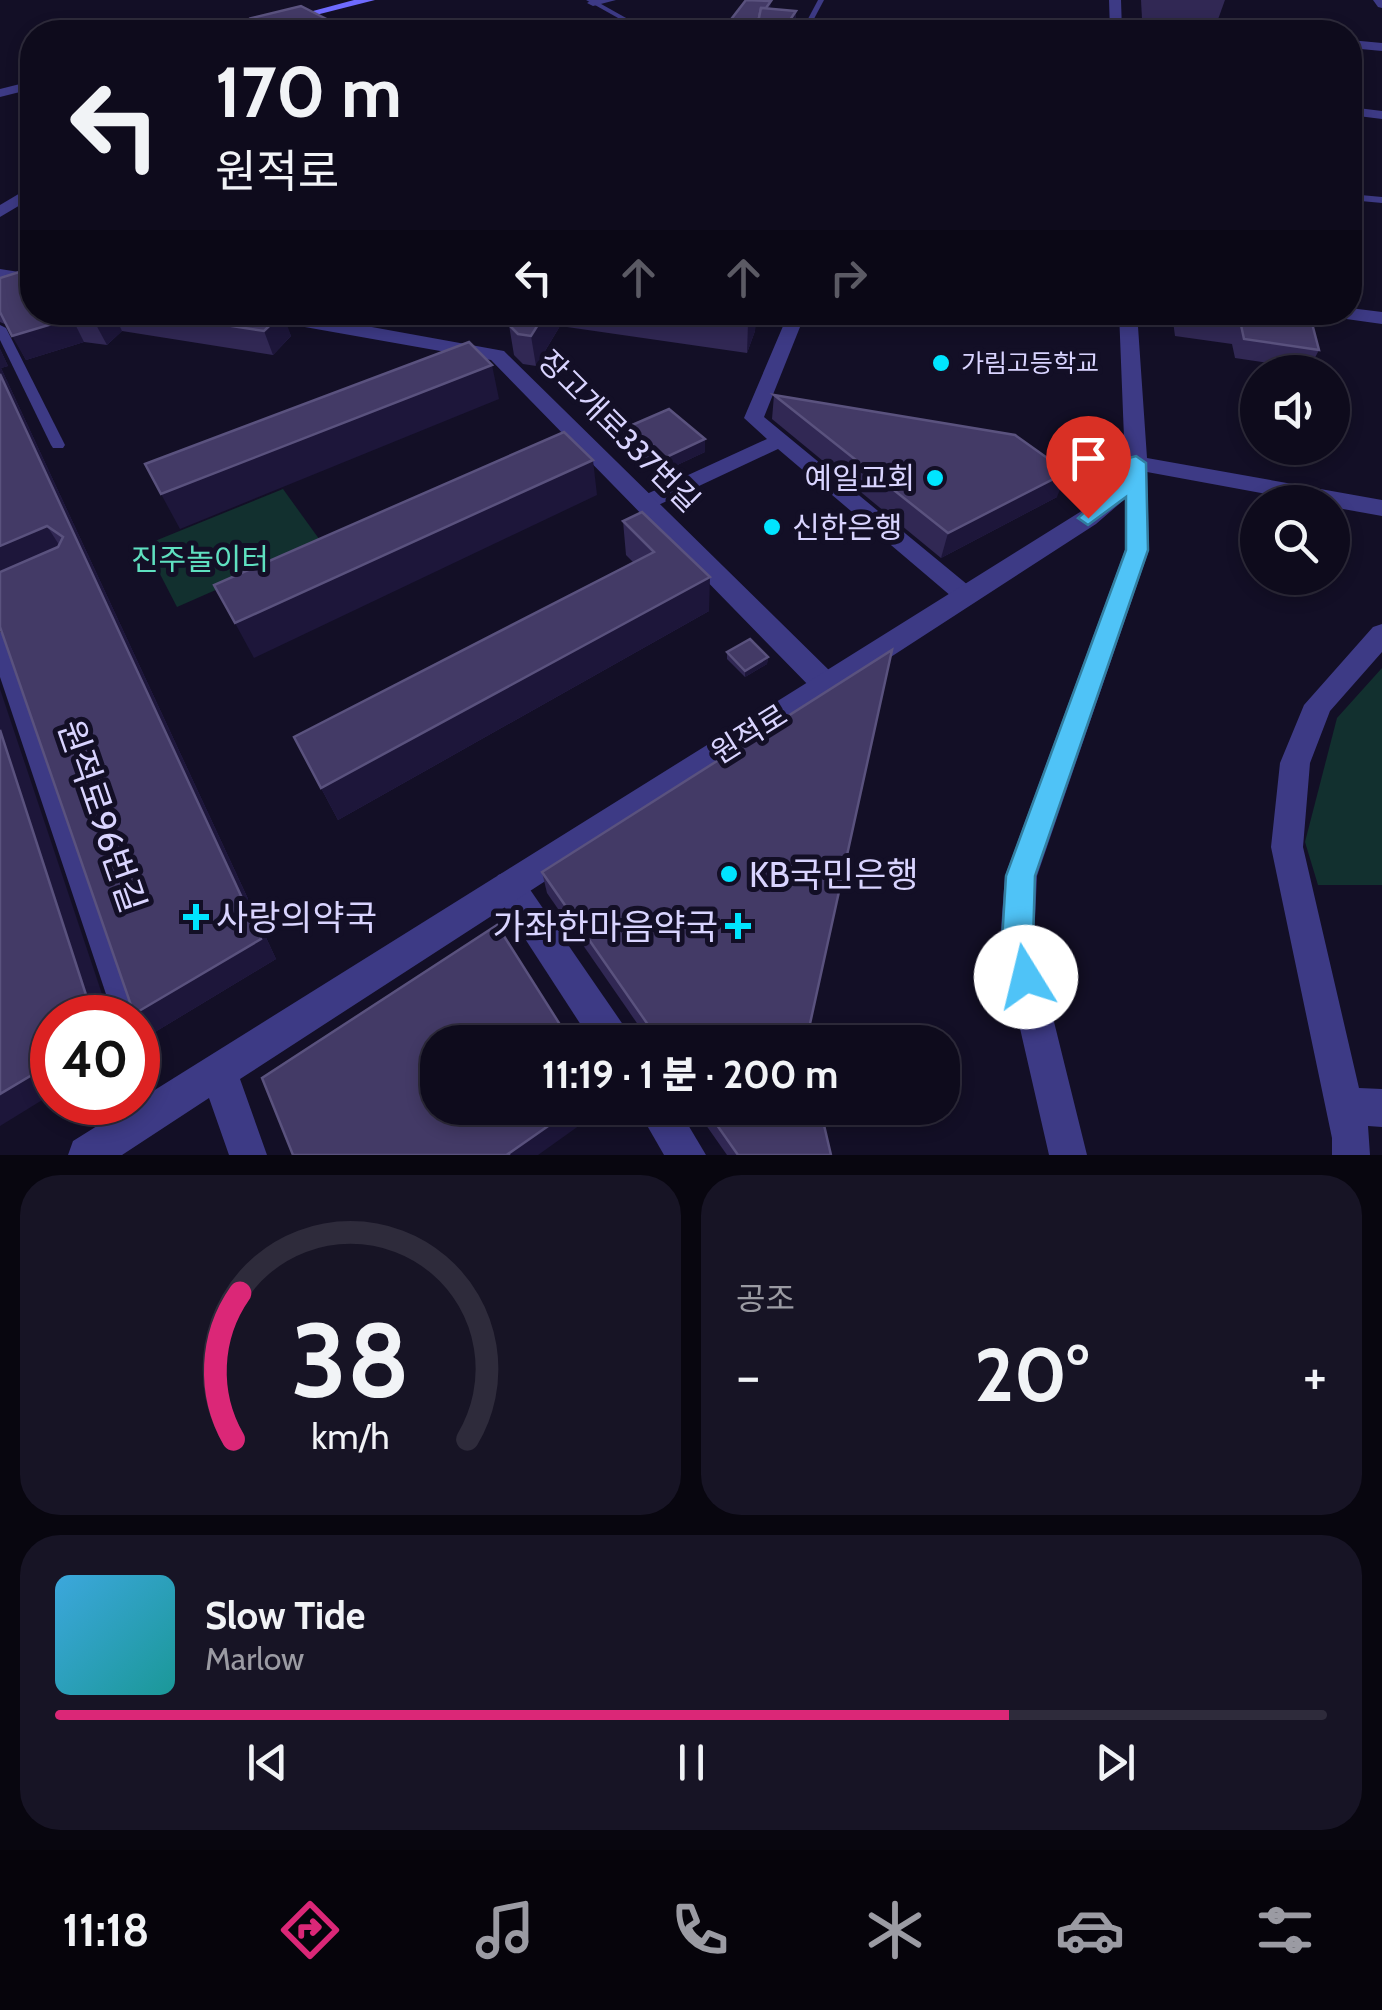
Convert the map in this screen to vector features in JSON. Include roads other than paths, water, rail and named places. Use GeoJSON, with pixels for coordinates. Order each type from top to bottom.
{"type":"FeatureCollection","features":[{"type":"Feature","properties":{"kind":"main road"},"geometry":{"type":"LineString","coordinates":[[304,15],[370,0]]}},
{"type":"Feature","properties":{"kind":"street"},"geometry":{"type":"LineString","coordinates":[[591,2],[610,0]]}},
{"type":"Feature","properties":{"kind":"street"},"geometry":{"type":"LineString","coordinates":[[287,8],[313,20]]}},
{"type":"Feature","properties":{"kind":"street"},"geometry":{"type":"LineString","coordinates":[[285,20],[304,15]]}},
{"type":"Feature","properties":{"kind":"street","name":"장고개로337번길"},"geometry":{"type":"LineString","coordinates":[[359,325],[498,355],[826,685]]}},
{"type":"Feature","properties":{"kind":"street"},"geometry":{"type":"LineString","coordinates":[[793,325],[754,418],[966,596]]}},
{"type":"Feature","properties":{"kind":"street"},"geometry":{"type":"LineString","coordinates":[[1068,1155],[1017,941],[1021,876],[1137,550],[1129,325]]}},
{"type":"Feature","properties":{"kind":"street"},"geometry":{"type":"LineString","coordinates":[[645,503],[782,440]]}},
{"type":"Feature","properties":{"kind":"street"},"geometry":{"type":"LineString","coordinates":[[1136,463],[1382,508]]}},
{"type":"Feature","properties":{"kind":"street","name":"원적로"},"geometry":{"type":"LineString","coordinates":[[88,1155],[1088,518],[1132,481],[1136,463]]}},
{"type":"Feature","properties":{"kind":"street"},"geometry":{"type":"LineString","coordinates":[[1351,1155],[1363,1108],[1287,846],[1296,763],[1318,705],[1382,634]]}},
{"type":"Feature","properties":{"kind":"street","name":"원적로96번길"},"geometry":{"type":"LineString","coordinates":[[0,641],[122,995]]}},
{"type":"Feature","properties":{"kind":"street"},"geometry":{"type":"LineString","coordinates":[[509,886],[601,1025]]}},
{"type":"Feature","properties":{"kind":"street"},"geometry":{"type":"LineString","coordinates":[[218,1072],[248,1155]]}},
{"type":"Feature","properties":{"kind":"street"},"geometry":{"type":"LineString","coordinates":[[667,1125],[687,1155]]}},
{"type":"Feature","properties":{"kind":"lane"},"geometry":{"type":"LineString","coordinates":[[591,2],[625,20]]}},
{"type":"Feature","properties":{"kind":"lane"},"geometry":{"type":"LineString","coordinates":[[0,328],[58,445]]}},
{"type":"Feature","properties":{"kind":"place","name":"가림고등학교"},"geometry":{"type":"Point","coordinates":[941,363]}},
{"type":"Feature","properties":{"kind":"place","name":"예일교회"},"geometry":{"type":"Point","coordinates":[935,478]}},
{"type":"Feature","properties":{"kind":"place","name":"신한은행"},"geometry":{"type":"Point","coordinates":[772,527]}},
{"type":"Feature","properties":{"kind":"place","name":"KB국민은행"},"geometry":{"type":"Point","coordinates":[729,874]}},
{"type":"Feature","properties":{"kind":"place","name":"사랑의약국"},"geometry":{"type":"Point","coordinates":[196,917]}},
{"type":"Feature","properties":{"kind":"place","name":"가좌한마음약국"},"geometry":{"type":"Point","coordinates":[738,926]}},
{"type":"Feature","properties":{"kind":"park label","name":"진주놀이터"},"geometry":{"type":"Point","coordinates":[200,559]}}]}
